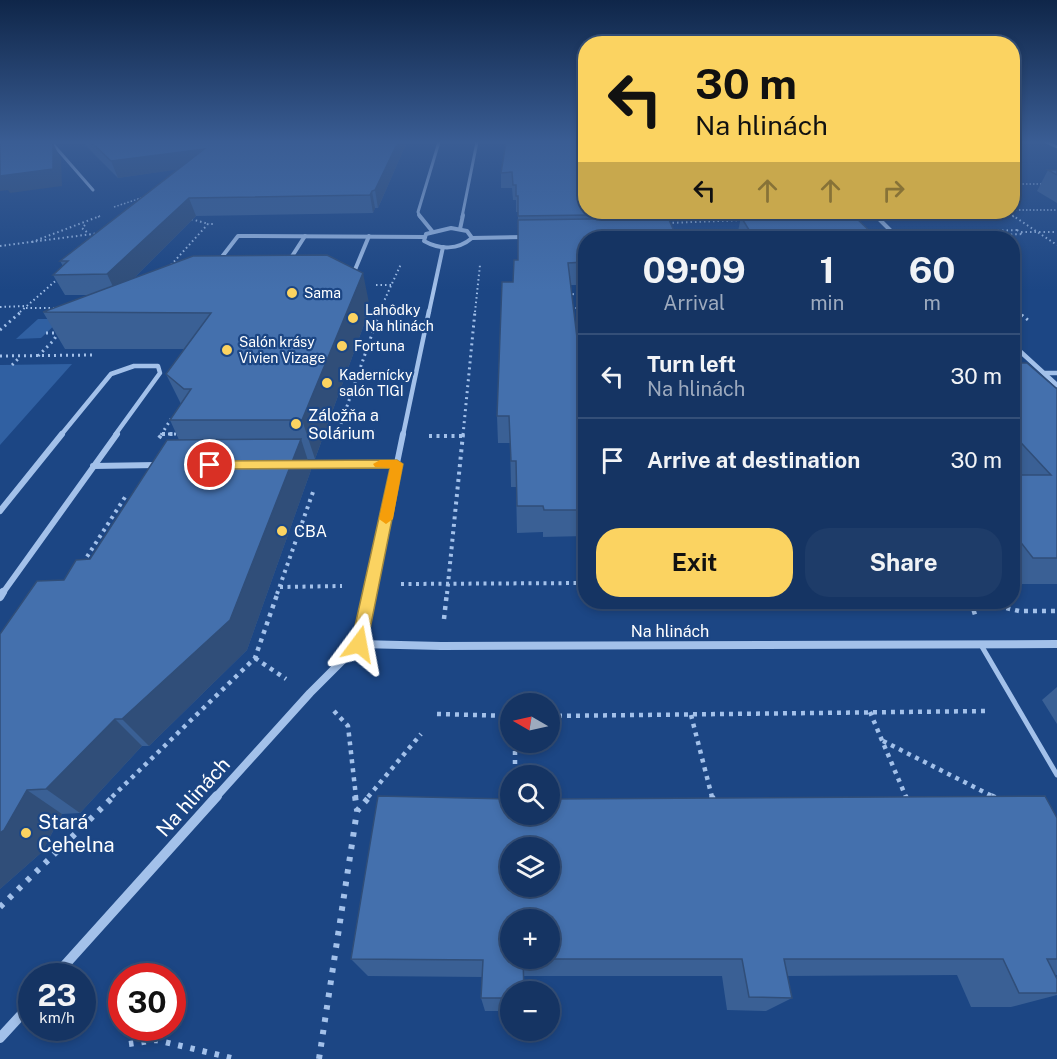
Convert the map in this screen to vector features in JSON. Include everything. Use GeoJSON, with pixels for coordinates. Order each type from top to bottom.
{"type":"FeatureCollection","features":[{"type":"Feature","properties":{"kind":"street"},"geometry":{"type":"LineString","coordinates":[[424,191],[418,212],[432,231]]}},
{"type":"Feature","properties":{"kind":"street"},"geometry":{"type":"LineString","coordinates":[[460,229],[467,191]]}},
{"type":"Feature","properties":{"kind":"street"},"geometry":{"type":"LineString","coordinates":[[878,219],[891,231]]}},
{"type":"Feature","properties":{"kind":"street"},"geometry":{"type":"LineString","coordinates":[[217,263],[238,236],[424,237],[432,231],[460,229],[471,234],[472,238]]}},
{"type":"Feature","properties":{"kind":"street"},"geometry":{"type":"LineString","coordinates":[[287,263],[304,236]]}},
{"type":"Feature","properties":{"kind":"street"},"geometry":{"type":"LineString","coordinates":[[351,280],[369,236]]}},
{"type":"Feature","properties":{"kind":"street"},"geometry":{"type":"LineString","coordinates":[[424,237],[424,241],[429,244],[443,247],[464,244],[472,238],[529,237]]}},
{"type":"Feature","properties":{"kind":"street"},"geometry":{"type":"LineString","coordinates":[[359,644],[443,247]]}},
{"type":"Feature","properties":{"kind":"street"},"geometry":{"type":"LineString","coordinates":[[1020,351],[1057,385]]}},
{"type":"Feature","properties":{"kind":"street"},"geometry":{"type":"LineString","coordinates":[[0,512],[111,374],[126,367],[143,364],[158,366],[160,373],[0,597]]}},
{"type":"Feature","properties":{"kind":"street"},"geometry":{"type":"LineString","coordinates":[[1045,373],[1057,373]]}},
{"type":"Feature","properties":{"kind":"street"},"geometry":{"type":"LineString","coordinates":[[298,465],[397,464]]}},
{"type":"Feature","properties":{"kind":"street"},"geometry":{"type":"LineString","coordinates":[[93,466],[167,465]]}},
{"type":"Feature","properties":{"kind":"street","name":"Na hlinách"},"geometry":{"type":"LineString","coordinates":[[67,963],[302,702],[359,644],[1057,644]]}},
{"type":"Feature","properties":{"kind":"street"},"geometry":{"type":"LineString","coordinates":[[0,1038],[18,1018]]}},
{"type":"Feature","properties":{"kind":"lane"},"geometry":{"type":"LineString","coordinates":[[981,645],[1057,775]]}},
{"type":"Feature","properties":{"kind":"path"},"geometry":{"type":"LineString","coordinates":[[89,234],[82,228],[91,221],[115,206],[148,196]]}},
{"type":"Feature","properties":{"kind":"path"},"geometry":{"type":"LineString","coordinates":[[1020,210],[1057,210]]}},
{"type":"Feature","properties":{"kind":"path"},"geometry":{"type":"LineString","coordinates":[[186,218],[208,224]]}},
{"type":"Feature","properties":{"kind":"path"},"geometry":{"type":"LineString","coordinates":[[672,219],[674,223]]}},
{"type":"Feature","properties":{"kind":"path"},"geometry":{"type":"LineString","coordinates":[[1018,219],[1057,244]]}},
{"type":"Feature","properties":{"kind":"path"},"geometry":{"type":"LineString","coordinates":[[662,223],[743,220]]}},
{"type":"Feature","properties":{"kind":"path"},"geometry":{"type":"LineString","coordinates":[[32,242],[91,221]]}},
{"type":"Feature","properties":{"kind":"path"},"geometry":{"type":"LineString","coordinates":[[992,231],[1018,231]]}},
{"type":"Feature","properties":{"kind":"path"},"geometry":{"type":"LineString","coordinates":[[1020,234],[1023,234],[1020,232],[1057,232]]}},
{"type":"Feature","properties":{"kind":"path"},"geometry":{"type":"LineString","coordinates":[[0,246],[101,233]]}},
{"type":"Feature","properties":{"kind":"path"},"geometry":{"type":"LineString","coordinates":[[312,434],[339,433],[381,308],[393,285],[406,247],[405,244],[399,242],[398,236]]}},
{"type":"Feature","properties":{"kind":"path"},"geometry":{"type":"LineString","coordinates":[[443,623],[480,257]]}},
{"type":"Feature","properties":{"kind":"path"},"geometry":{"type":"LineString","coordinates":[[0,330],[61,276]]}},
{"type":"Feature","properties":{"kind":"path"},"geometry":{"type":"LineString","coordinates":[[566,292],[578,295]]}},
{"type":"Feature","properties":{"kind":"path"},"geometry":{"type":"LineString","coordinates":[[0,307],[68,308]]}},
{"type":"Feature","properties":{"kind":"path"},"geometry":{"type":"LineString","coordinates":[[569,308],[578,308]]}},
{"type":"Feature","properties":{"kind":"path"},"geometry":{"type":"LineString","coordinates":[[38,356],[64,326]]}},
{"type":"Feature","properties":{"kind":"path"},"geometry":{"type":"LineString","coordinates":[[46,333],[57,333]]}},
{"type":"Feature","properties":{"kind":"path"},"geometry":{"type":"LineString","coordinates":[[573,342],[578,342]]}},
{"type":"Feature","properties":{"kind":"path"},"geometry":{"type":"LineString","coordinates":[[84,356],[90,349]]}},
{"type":"Feature","properties":{"kind":"path"},"geometry":{"type":"LineString","coordinates":[[12,365],[21,356]]}},
{"type":"Feature","properties":{"kind":"path"},"geometry":{"type":"LineString","coordinates":[[82,564],[174,415]]}},
{"type":"Feature","properties":{"kind":"path"},"geometry":{"type":"LineString","coordinates":[[162,434],[184,434]]}},
{"type":"Feature","properties":{"kind":"path"},"geometry":{"type":"LineString","coordinates":[[0,907],[255,658],[314,488]]}},
{"type":"Feature","properties":{"kind":"path"},"geometry":{"type":"LineString","coordinates":[[280,587],[578,583]]}},
{"type":"Feature","properties":{"kind":"path"},"geometry":{"type":"LineString","coordinates":[[1011,609],[1057,611]]}},
{"type":"Feature","properties":{"kind":"path"},"geometry":{"type":"LineString","coordinates":[[255,658],[286,679]]}},
{"type":"Feature","properties":{"kind":"path"},"geometry":{"type":"LineString","coordinates":[[319,1059],[357,811],[348,726],[334,711]]}},
{"type":"Feature","properties":{"kind":"path"},"geometry":{"type":"LineString","coordinates":[[560,716],[1003,711]]}},
{"type":"Feature","properties":{"kind":"path"},"geometry":{"type":"LineString","coordinates":[[870,712],[908,802]]}},
{"type":"Feature","properties":{"kind":"path"},"geometry":{"type":"LineString","coordinates":[[437,714],[500,716]]}},
{"type":"Feature","properties":{"kind":"path"},"geometry":{"type":"LineString","coordinates":[[691,715],[715,807]]}},
{"type":"Feature","properties":{"kind":"path"},"geometry":{"type":"LineString","coordinates":[[357,811],[421,734]]}},
{"type":"Feature","properties":{"kind":"path"},"geometry":{"type":"LineString","coordinates":[[883,741],[1005,802]]}},
{"type":"Feature","properties":{"kind":"path"},"geometry":{"type":"LineString","coordinates":[[129,1044],[156,1040],[236,1059]]}},
{"type":"Feature","properties":{"kind":"shaded area"},"geometry":{"type":"Polygon","coordinates":[[[38,319],[61,319],[41,338],[16,339],[38,319]]]}},
{"type":"Feature","properties":{"kind":"shaded area"},"geometry":{"type":"Polygon","coordinates":[[[72,364],[0,445],[0,365],[72,364]]]}},
{"type":"Feature","properties":{"kind":"building"},"geometry":{"type":"Polygon","coordinates":[[[149,191],[372,191],[370,195],[189,198],[107,274],[53,275],[68,261],[60,261],[149,191]]]}},
{"type":"Feature","properties":{"kind":"building"},"geometry":{"type":"Polygon","coordinates":[[[516,191],[578,191],[578,215],[518,216],[518,196],[516,196],[516,191]]]}},
{"type":"Feature","properties":{"kind":"building"},"geometry":{"type":"Polygon","coordinates":[[[669,219],[674,231],[578,231],[578,262],[568,263],[578,346],[578,510],[544,510],[543,506],[517,506],[516,461],[511,461],[509,416],[497,416],[502,282],[513,282],[514,260],[518,260],[518,220],[669,219]]]}},
{"type":"Feature","properties":{"kind":"building"},"geometry":{"type":"Polygon","coordinates":[[[742,219],[857,219],[870,231],[750,231],[742,219]]]}},
{"type":"Feature","properties":{"kind":"building"},"geometry":{"type":"Polygon","coordinates":[[[327,255],[363,273],[302,420],[170,420],[191,389],[184,389],[166,374],[211,313],[43,312],[193,256],[327,255]]]}},
{"type":"Feature","properties":{"kind":"building"},"geometry":{"type":"Polygon","coordinates":[[[1020,363],[1027,363],[1057,389],[1057,558],[1033,558],[1020,541],[1020,475],[1051,475],[1020,442],[1020,363]]]}},
{"type":"Feature","properties":{"kind":"building"},"geometry":{"type":"Polygon","coordinates":[[[301,439],[230,620],[122,719],[115,719],[46,789],[27,790],[0,833],[0,634],[37,581],[64,580],[76,560],[90,559],[167,440],[301,439]]]}},
{"type":"Feature","properties":{"kind":"building"},"geometry":{"type":"Polygon","coordinates":[[[378,796],[500,799],[500,825],[560,825],[560,799],[1045,796],[1057,818],[1057,959],[1047,959],[1057,979],[1057,993],[1019,993],[1003,959],[784,959],[792,998],[749,997],[742,959],[560,959],[560,909],[500,909],[500,969],[523,969],[524,981],[500,981],[500,998],[481,998],[483,960],[351,959],[378,796]]]}},
{"type":"Feature","properties":{"kind":"slow traffic"},"geometry":{"type":"LineString","coordinates":[[380,464],[397,464],[386,519]]}},
{"type":"Feature","properties":{"kind":"place","name":"Sama"},"geometry":{"type":"Point","coordinates":[292,293]}},
{"type":"Feature","properties":{"kind":"place","name":"Lahôdky Na hlinách"},"geometry":{"type":"Point","coordinates":[353,318]}},
{"type":"Feature","properties":{"kind":"place","name":"Fortuna"},"geometry":{"type":"Point","coordinates":[342,346]}},
{"type":"Feature","properties":{"kind":"place","name":"Salón krásy Vivien Vizage"},"geometry":{"type":"Point","coordinates":[227,350]}},
{"type":"Feature","properties":{"kind":"place","name":"Kadernícky salón TIGI"},"geometry":{"type":"Point","coordinates":[327,383]}},
{"type":"Feature","properties":{"kind":"place","name":"Záložňa a Solárium"},"geometry":{"type":"Point","coordinates":[296,424]}},
{"type":"Feature","properties":{"kind":"place","name":"CBA"},"geometry":{"type":"Point","coordinates":[282,531]}},
{"type":"Feature","properties":{"kind":"place","name":"Stará Cehelna"},"geometry":{"type":"Point","coordinates":[26,833]}},
{"type":"Feature","properties":{"kind":"route"},"geometry":{"type":"LineString","coordinates":[[210,465],[397,464],[359,644]]}}]}
